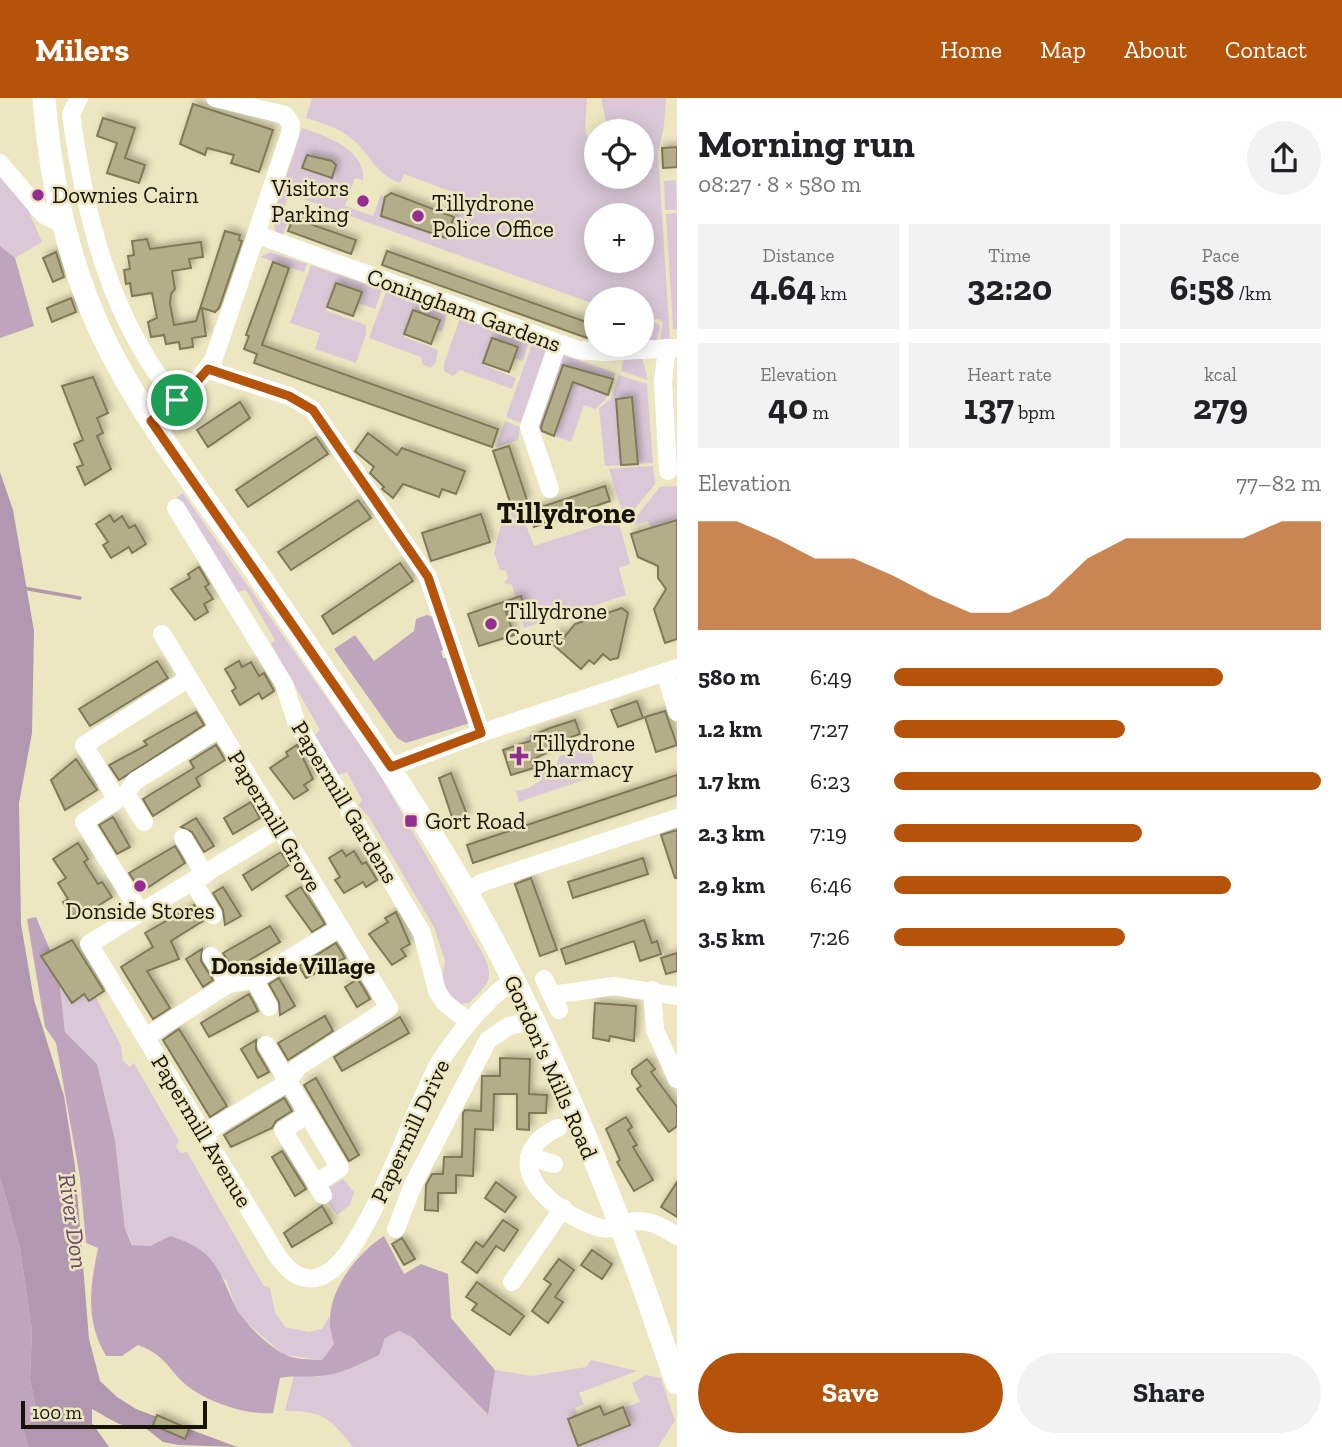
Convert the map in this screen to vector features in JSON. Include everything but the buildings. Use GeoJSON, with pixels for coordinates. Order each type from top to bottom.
{"type":"FeatureCollection","features":[{"type":"Feature","properties":{"kind":"main road","name":"Gordon's Mills Road"},"geometry":{"type":"LineString","coordinates":[[44,98],[52,163],[64,225],[100,328],[151,421],[391,767],[466,893],[533,1021],[621,1226],[677,1383]]}},
{"type":"Feature","properties":{"kind":"street"},"geometry":{"type":"LineString","coordinates":[[151,421],[208,369],[258,236],[290,134],[291,124],[285,115],[215,98]]}},
{"type":"Feature","properties":{"kind":"street"},"geometry":{"type":"LineString","coordinates":[[77,100],[72,114],[76,148],[101,257],[139,345],[154,372],[177,400]]}},
{"type":"Feature","properties":{"kind":"street"},"geometry":{"type":"LineString","coordinates":[[0,163],[44,215],[64,225]]}},
{"type":"Feature","properties":{"kind":"street","name":"Coningham Gardens"},"geometry":{"type":"LineString","coordinates":[[258,236],[587,352],[672,348]]}},
{"type":"Feature","properties":{"kind":"street"},"geometry":{"type":"LineString","coordinates":[[550,489],[529,428],[558,343]]}},
{"type":"Feature","properties":{"kind":"street"},"geometry":{"type":"LineString","coordinates":[[668,471],[663,382],[672,348]]}},
{"type":"Feature","properties":{"kind":"street"},"geometry":{"type":"LineString","coordinates":[[208,369],[289,396],[313,410],[428,577],[481,733]]}},
{"type":"Feature","properties":{"kind":"street","name":"Papermill Gardens"},"geometry":{"type":"LineString","coordinates":[[176,508],[284,684],[296,721],[422,933],[437,991],[443,1002],[469,1022]]}},
{"type":"Feature","properties":{"kind":"street","name":"Papermill Grove"},"geometry":{"type":"LineString","coordinates":[[162,634],[389,1009],[298,1067],[287,1083]]}},
{"type":"Feature","properties":{"kind":"street"},"geometry":{"type":"LineString","coordinates":[[391,767],[481,733],[671,670],[677,712]]}},
{"type":"Feature","properties":{"kind":"street"},"geometry":{"type":"LineString","coordinates":[[144,822],[84,745],[189,678]]}},
{"type":"Feature","properties":{"kind":"street"},"geometry":{"type":"LineString","coordinates":[[219,729],[135,781],[122,797],[85,822],[140,912],[278,829]]}},
{"type":"Feature","properties":{"kind":"street"},"geometry":{"type":"LineString","coordinates":[[466,893],[481,883],[677,818]]}},
{"type":"Feature","properties":{"kind":"street"},"geometry":{"type":"LineString","coordinates":[[183,838],[213,915]]}},
{"type":"Feature","properties":{"kind":"street","name":"Papermill Avenue"},"geometry":{"type":"LineString","coordinates":[[140,912],[89,944],[278,1257],[291,1272],[308,1278]]}},
{"type":"Feature","properties":{"kind":"street"},"geometry":{"type":"LineString","coordinates":[[146,1037],[228,984],[254,980],[340,928]]}},
{"type":"Feature","properties":{"kind":"street"},"geometry":{"type":"LineString","coordinates":[[211,956],[228,984]]}},
{"type":"Feature","properties":{"kind":"street"},"geometry":{"type":"LineString","coordinates":[[254,980],[269,1007]]}},
{"type":"Feature","properties":{"kind":"street","name":"Papermill Drive"},"geometry":{"type":"LineString","coordinates":[[308,1278],[329,1272],[350,1249],[390,1171],[429,1082],[469,1022],[513,980]]}},
{"type":"Feature","properties":{"kind":"street"},"geometry":{"type":"LineString","coordinates":[[552,995],[614,986],[677,996]]}},
{"type":"Feature","properties":{"kind":"street"},"geometry":{"type":"LineString","coordinates":[[652,990],[655,1030],[677,1079]]}},
{"type":"Feature","properties":{"kind":"street"},"geometry":{"type":"LineString","coordinates":[[396,1229],[412,1185],[488,1040],[509,1026],[533,1021]]}},
{"type":"Feature","properties":{"kind":"street"},"geometry":{"type":"LineString","coordinates":[[266,1045],[340,1168],[320,1189],[283,1130],[307,1115]]}},
{"type":"Feature","properties":{"kind":"street"},"geometry":{"type":"LineString","coordinates":[[203,1134],[287,1083]]}},
{"type":"Feature","properties":{"kind":"street"},"geometry":{"type":"LineString","coordinates":[[558,1128],[535,1144],[529,1157],[533,1183],[563,1208],[603,1228],[641,1220],[677,1236]]}},
{"type":"Feature","properties":{"kind":"street"},"geometry":{"type":"LineString","coordinates":[[529,1157],[554,1164]]}},
{"type":"Feature","properties":{"kind":"street"},"geometry":{"type":"LineString","coordinates":[[390,1171],[412,1185]]}},
{"type":"Feature","properties":{"kind":"street"},"geometry":{"type":"LineString","coordinates":[[512,1282],[563,1208]]}},
{"type":"Feature","properties":{"kind":"shaded area"},"geometry":{"type":"Polygon","coordinates":[[[312,98],[587,98],[584,119],[584,189],[654,189],[654,119],[605,119],[601,98],[666,98],[664,126],[658,152],[670,339],[660,339],[663,322],[654,320],[654,287],[584,287],[584,300],[289,194],[282,213],[289,217],[283,235],[276,233],[272,219],[302,128],[342,145],[358,160],[363,180],[355,178],[345,206],[373,216],[381,195],[385,197],[381,216],[446,238],[457,216],[454,214],[461,195],[404,174],[400,183],[392,179],[347,135],[306,118],[312,98]]]}},
{"type":"Feature","properties":{"kind":"shaded area"},"geometry":{"type":"Polygon","coordinates":[[[0,169],[23,198],[42,242],[15,258],[34,326],[0,338],[0,169]]]}},
{"type":"Feature","properties":{"kind":"shaded area"},"geometry":{"type":"Polygon","coordinates":[[[676,180],[677,210],[665,210],[664,181],[676,180]]]}},
{"type":"Feature","properties":{"kind":"shaded area"},"geometry":{"type":"Polygon","coordinates":[[[677,213],[677,329],[673,329],[666,214],[677,213]]]}},
{"type":"Feature","properties":{"kind":"shaded area"},"geometry":{"type":"Polygon","coordinates":[[[0,246],[15,258],[34,326],[0,338],[0,246]]]}},
{"type":"Feature","properties":{"kind":"shaded area"},"geometry":{"type":"Polygon","coordinates":[[[270,252],[307,264],[304,272],[260,257],[270,252]]]}},
{"type":"Feature","properties":{"kind":"shaded area"},"geometry":{"type":"Polygon","coordinates":[[[311,265],[382,290],[375,309],[358,303],[361,292],[336,283],[327,307],[326,311],[366,325],[366,334],[356,363],[315,349],[320,333],[290,323],[311,265]]]}},
{"type":"Feature","properties":{"kind":"shaded area"},"geometry":{"type":"Polygon","coordinates":[[[386,292],[447,314],[442,332],[436,330],[440,319],[413,310],[404,337],[438,350],[436,362],[431,368],[422,364],[421,357],[369,338],[386,292]]]}},
{"type":"Feature","properties":{"kind":"shaded area"},"geometry":{"type":"Polygon","coordinates":[[[460,318],[529,342],[523,361],[514,358],[518,347],[492,338],[483,365],[516,378],[512,389],[460,370],[453,376],[444,371],[460,318]]]}},
{"type":"Feature","properties":{"kind":"shaded area"},"geometry":{"type":"Polygon","coordinates":[[[654,322],[660,326],[657,340],[654,340],[654,322]]]}},
{"type":"Feature","properties":{"kind":"shaded area"},"geometry":{"type":"Polygon","coordinates":[[[532,344],[550,350],[524,424],[506,417],[532,344]]]}},
{"type":"Feature","properties":{"kind":"shaded area"},"geometry":{"type":"Polygon","coordinates":[[[562,354],[615,373],[606,399],[595,409],[584,405],[571,442],[539,430],[536,422],[562,354]]]}},
{"type":"Feature","properties":{"kind":"shaded area"},"geometry":{"type":"Polygon","coordinates":[[[642,358],[648,380],[621,371],[624,359],[642,358]]]}},
{"type":"Feature","properties":{"kind":"shaded area"},"geometry":{"type":"Polygon","coordinates":[[[619,375],[647,384],[653,463],[605,466],[599,408],[611,399],[619,375]]]}},
{"type":"Feature","properties":{"kind":"shaded area"},"geometry":{"type":"Polygon","coordinates":[[[505,421],[520,427],[518,440],[496,447],[505,421]]]}},
{"type":"Feature","properties":{"kind":"shaded area"},"geometry":{"type":"Polygon","coordinates":[[[653,466],[655,484],[629,516],[623,515],[609,469],[653,466]]]}},
{"type":"Feature","properties":{"kind":"shaded area"},"geometry":{"type":"Polygon","coordinates":[[[677,486],[677,520],[651,528],[648,521],[634,525],[632,522],[660,487],[677,486]]]}},
{"type":"Feature","properties":{"kind":"shaded area"},"geometry":{"type":"Polygon","coordinates":[[[183,493],[376,768],[483,954],[489,970],[488,982],[469,1003],[459,1004],[446,989],[442,978],[445,961],[434,927],[369,817],[358,805],[362,800],[347,772],[338,775],[312,737],[320,730],[271,644],[275,640],[246,590],[237,592],[177,497],[183,493]]]}},
{"type":"Feature","properties":{"kind":"shaded area"},"geometry":{"type":"Polygon","coordinates":[[[519,507],[534,546],[618,519],[630,564],[619,568],[626,595],[524,628],[512,585],[504,583],[508,578],[506,571],[500,570],[494,553],[504,512],[519,507]]]}},
{"type":"Feature","properties":{"kind":"shaded area"},"geometry":{"type":"Polygon","coordinates":[[[427,615],[436,618],[446,648],[441,651],[443,658],[448,658],[470,723],[406,743],[397,738],[334,649],[355,635],[374,661],[414,631],[416,619],[427,615]]]}},
{"type":"Feature","properties":{"kind":"shaded area"},"geometry":{"type":"Polygon","coordinates":[[[531,736],[541,761],[548,767],[557,764],[559,756],[590,747],[598,775],[519,802],[516,791],[529,788],[541,780],[526,738],[531,736]]]}},
{"type":"Feature","properties":{"kind":"shaded area"},"geometry":{"type":"Polygon","coordinates":[[[36,917],[58,969],[65,1032],[97,1064],[115,1140],[125,1229],[132,1245],[150,1246],[170,1236],[196,1247],[218,1269],[238,1311],[263,1339],[288,1356],[322,1360],[334,1344],[330,1317],[341,1282],[356,1260],[384,1236],[404,1274],[421,1264],[448,1274],[451,1318],[495,1370],[488,1415],[412,1337],[399,1331],[385,1338],[379,1355],[351,1368],[315,1377],[280,1378],[273,1413],[231,1408],[211,1400],[185,1384],[157,1355],[138,1345],[122,1356],[106,1356],[95,1330],[91,1304],[98,1248],[86,1243],[80,1178],[56,1043],[45,1027],[27,919],[36,917]]]}},
{"type":"Feature","properties":{"kind":"shaded area"},"geometry":{"type":"Polygon","coordinates":[[[58,969],[90,986],[121,1046],[123,1061],[130,1067],[134,1063],[179,1141],[176,1146],[180,1153],[187,1152],[263,1285],[270,1288],[275,1312],[285,1327],[309,1332],[322,1329],[329,1317],[334,1344],[322,1360],[284,1355],[244,1320],[234,1304],[227,1281],[170,1236],[150,1246],[133,1245],[125,1229],[115,1140],[97,1064],[65,1032],[58,969]]]}},
{"type":"Feature","properties":{"kind":"shaded area"},"geometry":{"type":"Polygon","coordinates":[[[0,1177],[20,1248],[32,1330],[30,1379],[38,1419],[23,1427],[28,1447],[0,1447],[0,1177]]]}},
{"type":"Feature","properties":{"kind":"shaded area"},"geometry":{"type":"Polygon","coordinates":[[[343,1179],[354,1192],[350,1205],[337,1215],[328,1202],[333,1198],[328,1188],[343,1179]]]}},
{"type":"Feature","properties":{"kind":"shaded area"},"geometry":{"type":"Polygon","coordinates":[[[399,1331],[412,1337],[487,1415],[495,1370],[532,1376],[586,1367],[591,1360],[637,1371],[579,1393],[584,1404],[575,1408],[578,1415],[568,1419],[578,1445],[623,1408],[640,1402],[632,1383],[646,1375],[661,1378],[675,1421],[658,1447],[353,1447],[325,1418],[309,1413],[285,1411],[294,1375],[318,1377],[381,1346],[385,1338],[399,1331]]]}},
{"type":"Feature","properties":{"kind":"water","name":"River Don"},"geometry":{"type":"Polygon","coordinates":[[[0,472],[13,510],[34,631],[32,733],[19,803],[21,924],[34,1000],[64,1096],[75,1166],[89,1339],[100,1381],[117,1397],[136,1409],[237,1447],[163,1442],[143,1426],[122,1425],[92,1409],[92,1423],[109,1447],[28,1447],[23,1427],[38,1419],[30,1379],[32,1330],[20,1248],[0,1177],[0,472]]]}},
{"type":"Feature","properties":{"kind":"waterway"},"geometry":{"type":"LineString","coordinates":[[23,588],[80,598]]}},
{"type":"Feature","properties":{"kind":"place","name":"Downies Cairn"},"geometry":{"type":"Point","coordinates":[38,195]}},
{"type":"Feature","properties":{"kind":"place","name":"Visitors Parking"},"geometry":{"type":"Point","coordinates":[363,201]}},
{"type":"Feature","properties":{"kind":"place","name":"Tillydrone Police Office"},"geometry":{"type":"Point","coordinates":[418,216]}},
{"type":"Feature","properties":{"kind":"place","name":"Tillydrone Court"},"geometry":{"type":"Point","coordinates":[491,624]}},
{"type":"Feature","properties":{"kind":"place","name":"Tillydrone Pharmacy"},"geometry":{"type":"Point","coordinates":[519,756]}},
{"type":"Feature","properties":{"kind":"place","name":"Gort Road"},"geometry":{"type":"Point","coordinates":[411,821]}},
{"type":"Feature","properties":{"kind":"place","name":"Donside Stores"},"geometry":{"type":"Point","coordinates":[140,886]}},
{"type":"Feature","properties":{"kind":"district","name":"Tillydrone"},"geometry":{"type":"Point","coordinates":[566,513]}},
{"type":"Feature","properties":{"kind":"district","name":"Donside Village"},"geometry":{"type":"Point","coordinates":[293,966]}},
{"type":"Feature","properties":{"kind":"route"},"geometry":{"type":"LineString","coordinates":[[208,369],[298,399],[313,410],[428,577],[481,733],[391,767],[151,421],[177,400],[208,369]]}}]}
